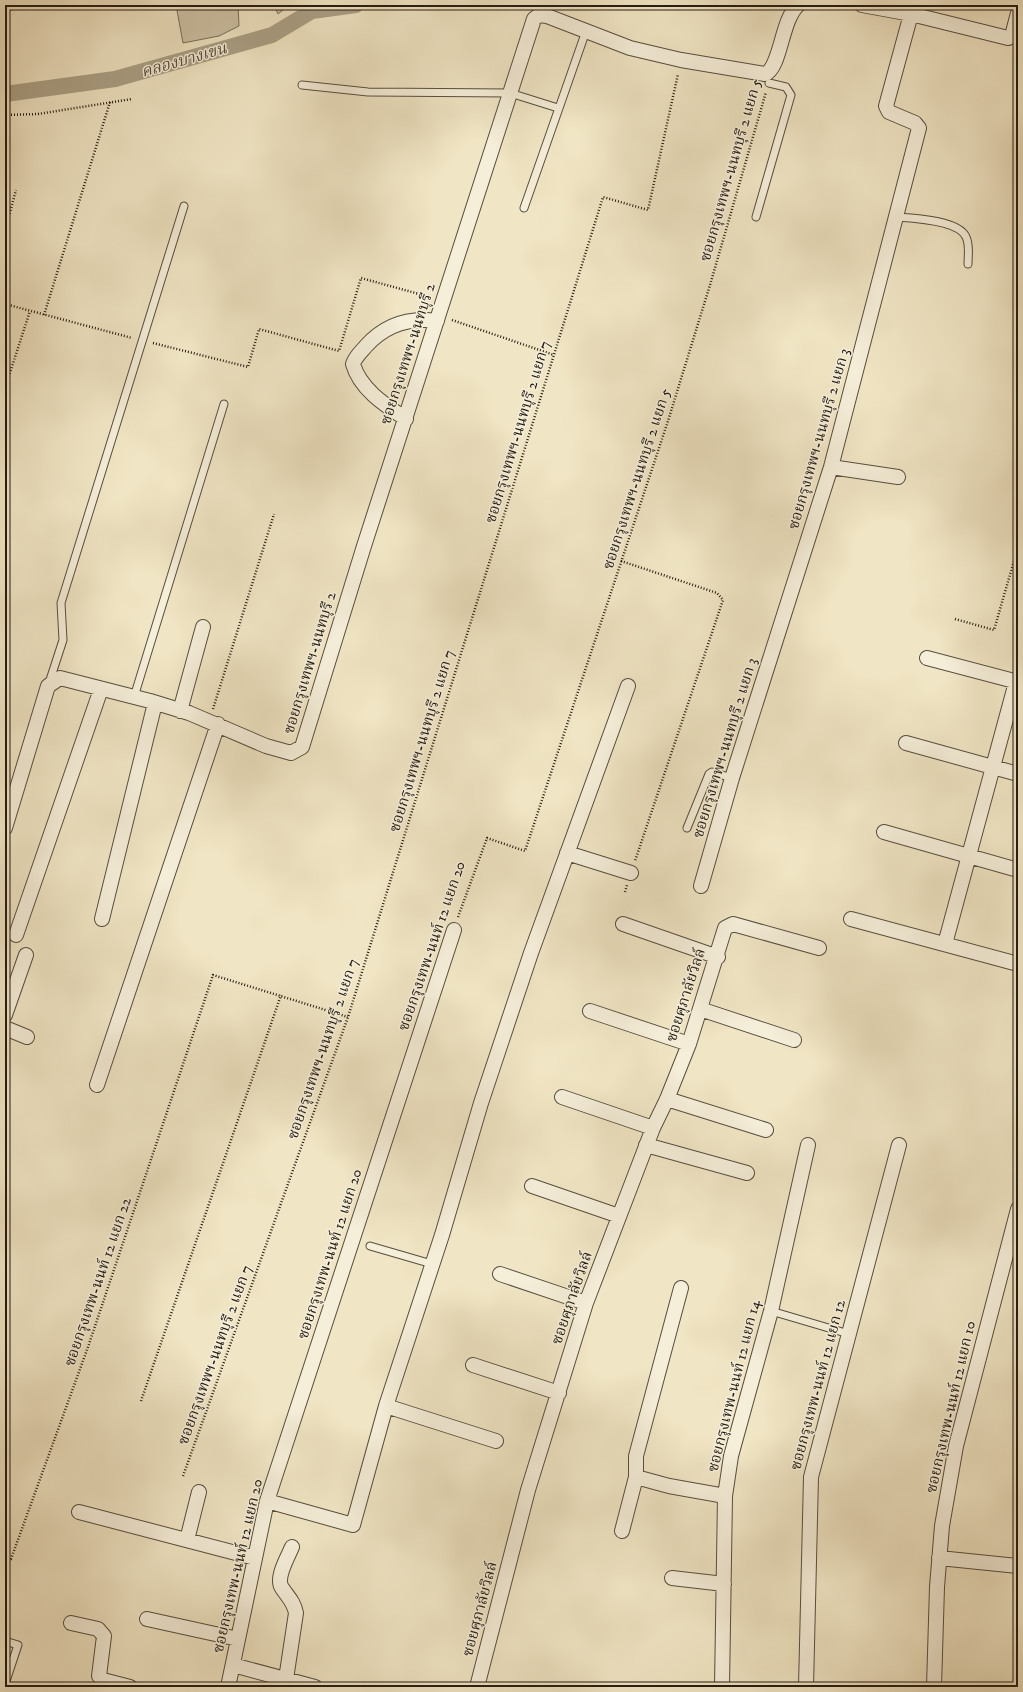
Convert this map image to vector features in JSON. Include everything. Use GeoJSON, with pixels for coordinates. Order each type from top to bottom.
{"type":"FeatureCollection","features":[{"type":"Feature","properties":{"kind":"street","name":"ซอยกรุงเทพฯ-นนทบุรี 2"},"geometry":{"type":"LineString","coordinates":[[48,686],[60,678],[155,703],[214,722],[266,746],[291,753],[302,747],[534,19],[536,17],[547,16],[630,48],[681,60],[765,74],[773,69],[787,22],[798,5]]}},
{"type":"Feature","properties":{"kind":"street"},"geometry":{"type":"LineString","coordinates":[[862,5],[911,14],[1008,38],[1012,36],[1018,13]]}},
{"type":"Feature","properties":{"kind":"street","name":"ซอยกรุงเทพฯ-นนทบุรี 2 แยก 3"},"geometry":{"type":"LineString","coordinates":[[701,886],[732,778],[831,467],[919,128],[915,123],[889,112],[886,106],[911,14]]}},
{"type":"Feature","properties":{"kind":"street"},"geometry":{"type":"LineString","coordinates":[[406,419],[384,404],[365,386],[355,373],[353,364],[374,337],[387,328],[419,320],[438,318]]}},
{"type":"Feature","properties":{"kind":"street"},"geometry":{"type":"LineString","coordinates":[[831,467],[898,477]]}},
{"type":"Feature","properties":{"kind":"street"},"geometry":{"type":"LineString","coordinates":[[180,711],[203,627]]}},
{"type":"Feature","properties":{"kind":"street"},"geometry":{"type":"LineString","coordinates":[[927,658],[1017,682],[946,944]]}},
{"type":"Feature","properties":{"kind":"street"},"geometry":{"type":"LineString","coordinates":[[6,824],[48,686]]}},
{"type":"Feature","properties":{"kind":"street"},"geometry":{"type":"LineString","coordinates":[[267,1501],[353,1525],[386,1406],[484,1096],[531,954],[628,686]]}},
{"type":"Feature","properties":{"kind":"street"},"geometry":{"type":"LineString","coordinates":[[16,935],[100,689]]}},
{"type":"Feature","properties":{"kind":"street"},"geometry":{"type":"LineString","coordinates":[[102,919],[155,703]]}},
{"type":"Feature","properties":{"kind":"street"},"geometry":{"type":"LineString","coordinates":[[97,1085],[214,722]]}},
{"type":"Feature","properties":{"kind":"street"},"geometry":{"type":"LineString","coordinates":[[906,743],[1018,774]]}},
{"type":"Feature","properties":{"kind":"street"},"geometry":{"type":"LineString","coordinates":[[884,832],[1018,870]]}},
{"type":"Feature","properties":{"kind":"street"},"geometry":{"type":"LineString","coordinates":[[567,853],[631,873]]}},
{"type":"Feature","properties":{"kind":"street"},"geometry":{"type":"LineString","coordinates":[[851,918],[1018,964]]}},
{"type":"Feature","properties":{"kind":"street"},"geometry":{"type":"LineString","coordinates":[[623,924],[718,957]]}},
{"type":"Feature","properties":{"kind":"street","name":"ซอยศุภาลัยวิลล์"},"geometry":{"type":"LineString","coordinates":[[477,1687],[528,1490],[586,1303],[646,1145],[667,1099],[688,1044],[718,957],[725,928],[733,924],[819,948]]}},
{"type":"Feature","properties":{"kind":"street","name":"ซอยกรุงเทพ-นนท์ 12 แยก 20"},"geometry":{"type":"LineString","coordinates":[[228,1687],[267,1501],[454,930]]}},
{"type":"Feature","properties":{"kind":"street"},"geometry":{"type":"LineString","coordinates":[[5,1015],[26,954]]}},
{"type":"Feature","properties":{"kind":"street"},"geometry":{"type":"LineString","coordinates":[[700,1009],[794,1040]]}},
{"type":"Feature","properties":{"kind":"street"},"geometry":{"type":"LineString","coordinates":[[590,1011],[688,1044]]}},
{"type":"Feature","properties":{"kind":"street"},"geometry":{"type":"LineString","coordinates":[[5,1028],[27,1037]]}},
{"type":"Feature","properties":{"kind":"street"},"geometry":{"type":"LineString","coordinates":[[562,1097],[653,1128]]}},
{"type":"Feature","properties":{"kind":"street"},"geometry":{"type":"LineString","coordinates":[[667,1099],[766,1130]]}},
{"type":"Feature","properties":{"kind":"street"},"geometry":{"type":"LineString","coordinates":[[646,1145],[747,1172]]}},
{"type":"Feature","properties":{"kind":"street","name":"ซอยกรุงเทพ-นนท์ 12 แยก 14"},"geometry":{"type":"LineString","coordinates":[[722,1687],[725,1496],[731,1456],[771,1311],[808,1145]]}},
{"type":"Feature","properties":{"kind":"street","name":"ซอยกรุงเทพ-นนท์ 12 แยก 12"},"geometry":{"type":"LineString","coordinates":[[806,1687],[810,1477],[899,1145]]}},
{"type":"Feature","properties":{"kind":"street"},"geometry":{"type":"LineString","coordinates":[[532,1186],[619,1216]]}},
{"type":"Feature","properties":{"kind":"street","name":"ซอยกรุงเทพ-นนท์ 12 แยก 10"},"geometry":{"type":"LineString","coordinates":[[934,1687],[939,1558],[942,1526],[956,1446],[1018,1209]]}},
{"type":"Feature","properties":{"kind":"street"},"geometry":{"type":"LineString","coordinates":[[500,1274],[586,1303]]}},
{"type":"Feature","properties":{"kind":"street"},"geometry":{"type":"LineString","coordinates":[[622,1531],[636,1477],[636,1456],[681,1288]]}},
{"type":"Feature","properties":{"kind":"street"},"geometry":{"type":"LineString","coordinates":[[473,1365],[559,1393]]}},
{"type":"Feature","properties":{"kind":"street"},"geometry":{"type":"LineString","coordinates":[[386,1406],[496,1441]]}},
{"type":"Feature","properties":{"kind":"street"},"geometry":{"type":"LineString","coordinates":[[636,1477],[669,1486],[725,1496]]}},
{"type":"Feature","properties":{"kind":"street"},"geometry":{"type":"LineString","coordinates":[[187,1540],[199,1492]]}},
{"type":"Feature","properties":{"kind":"street"},"geometry":{"type":"LineString","coordinates":[[79,1512],[255,1558]]}},
{"type":"Feature","properties":{"kind":"street"},"geometry":{"type":"LineString","coordinates":[[286,1679],[296,1613],[294,1602],[281,1587],[280,1580],[292,1547]]}},
{"type":"Feature","properties":{"kind":"street"},"geometry":{"type":"LineString","coordinates":[[939,1558],[1018,1566]]}},
{"type":"Feature","properties":{"kind":"street"},"geometry":{"type":"LineString","coordinates":[[672,1578],[724,1584]]}},
{"type":"Feature","properties":{"kind":"street"},"geometry":{"type":"LineString","coordinates":[[147,1619],[238,1639]]}},
{"type":"Feature","properties":{"kind":"street"},"geometry":{"type":"LineString","coordinates":[[71,1623],[98,1629],[104,1636],[99,1676],[103,1680],[130,1687]]}},
{"type":"Feature","properties":{"kind":"street"},"geometry":{"type":"LineString","coordinates":[[233,1665],[315,1687]]}},
{"type":"Feature","properties":{"kind":"lane"},"geometry":{"type":"LineString","coordinates":[[524,208],[586,31]]}},
{"type":"Feature","properties":{"kind":"lane"},"geometry":{"type":"LineString","coordinates":[[756,217],[791,94],[786,87],[769,83]]}},
{"type":"Feature","properties":{"kind":"lane"},"geometry":{"type":"LineString","coordinates":[[302,85],[368,92],[510,93],[558,108]]}},
{"type":"Feature","properties":{"kind":"lane"},"geometry":{"type":"LineString","coordinates":[[48,686],[64,640],[61,603],[184,206]]}},
{"type":"Feature","properties":{"kind":"lane"},"geometry":{"type":"LineString","coordinates":[[897,217],[928,219],[948,225],[963,232],[968,243],[968,264]]}},
{"type":"Feature","properties":{"kind":"lane"},"geometry":{"type":"LineString","coordinates":[[134,697],[224,404]]}},
{"type":"Feature","properties":{"kind":"lane"},"geometry":{"type":"LineString","coordinates":[[687,828],[709,774],[712,772],[732,778]]}},
{"type":"Feature","properties":{"kind":"lane"},"geometry":{"type":"LineString","coordinates":[[370,1246],[432,1264]]}},
{"type":"Feature","properties":{"kind":"lane"},"geometry":{"type":"LineString","coordinates":[[771,1311],[849,1334]]}},
{"type":"Feature","properties":{"kind":"lane"},"geometry":{"type":"LineString","coordinates":[[5,1641],[18,1645],[5,1684]]}},
{"type":"Feature","properties":{"kind":"path","name":"ซอยกรุงเทพฯ-นนทบุรี 2 แยก 7"},"geometry":{"type":"LineString","coordinates":[[182,1476],[348,1017],[603,197],[648,210],[681,60]]}},
{"type":"Feature","properties":{"kind":"path","name":"ซอยกรุงเทพฯ-นนทบุรี 2 แยก 5"},"geometry":{"type":"LineString","coordinates":[[487,838],[525,851],[710,285],[769,83]]}},
{"type":"Feature","properties":{"kind":"path"},"geometry":{"type":"LineString","coordinates":[[5,115],[38,114],[132,99]]}},
{"type":"Feature","properties":{"kind":"path"},"geometry":{"type":"LineString","coordinates":[[44,315],[110,102]]}},
{"type":"Feature","properties":{"kind":"path"},"geometry":{"type":"LineString","coordinates":[[5,231],[16,190]]}},
{"type":"Feature","properties":{"kind":"path"},"geometry":{"type":"LineString","coordinates":[[5,304],[248,367],[260,329],[339,351],[362,278],[443,301]]}},
{"type":"Feature","properties":{"kind":"path"},"geometry":{"type":"LineString","coordinates":[[5,388],[30,311]]}},
{"type":"Feature","properties":{"kind":"path"},"geometry":{"type":"LineString","coordinates":[[438,318],[554,355]]}},
{"type":"Feature","properties":{"kind":"path"},"geometry":{"type":"LineString","coordinates":[[214,722],[274,514]]}},
{"type":"Feature","properties":{"kind":"path"},"geometry":{"type":"LineString","coordinates":[[955,619],[994,630],[1018,547]]}},
{"type":"Feature","properties":{"kind":"path"},"geometry":{"type":"LineString","coordinates":[[621,561],[718,593],[723,600],[625,892]]}},
{"type":"Feature","properties":{"kind":"path","name":"ซอยกรุงเทพ-นนท์ 12 แยก 20"},"geometry":{"type":"LineString","coordinates":[[454,930],[487,838]]}},
{"type":"Feature","properties":{"kind":"path","name":"ซอยกรุงเทพ-นนท์ 12 แยก 22"},"geometry":{"type":"LineString","coordinates":[[5,1557],[11,1559],[88,1347],[213,975],[281,996]]}},
{"type":"Feature","properties":{"kind":"path"},"geometry":{"type":"LineString","coordinates":[[141,1401],[281,996],[348,1017]]}},
{"type":"Feature","properties":{"kind":"shaded area"},"geometry":{"type":"Polygon","coordinates":[[[5,5],[28,5],[5,12],[5,5]]]}},
{"type":"Feature","properties":{"kind":"shaded area"},"geometry":{"type":"Polygon","coordinates":[[[176,5],[238,5],[239,26],[219,36],[183,43],[176,5]]]}},
{"type":"Feature","properties":{"kind":"shaded area"},"geometry":{"type":"Polygon","coordinates":[[[274,5],[289,5],[278,14],[274,5]]]}},
{"type":"Feature","properties":{"kind":"waterway","name":"คลองบางเขน"},"geometry":{"type":"LineString","coordinates":[[5,94],[115,79],[272,35],[312,11],[356,5]]}}]}
